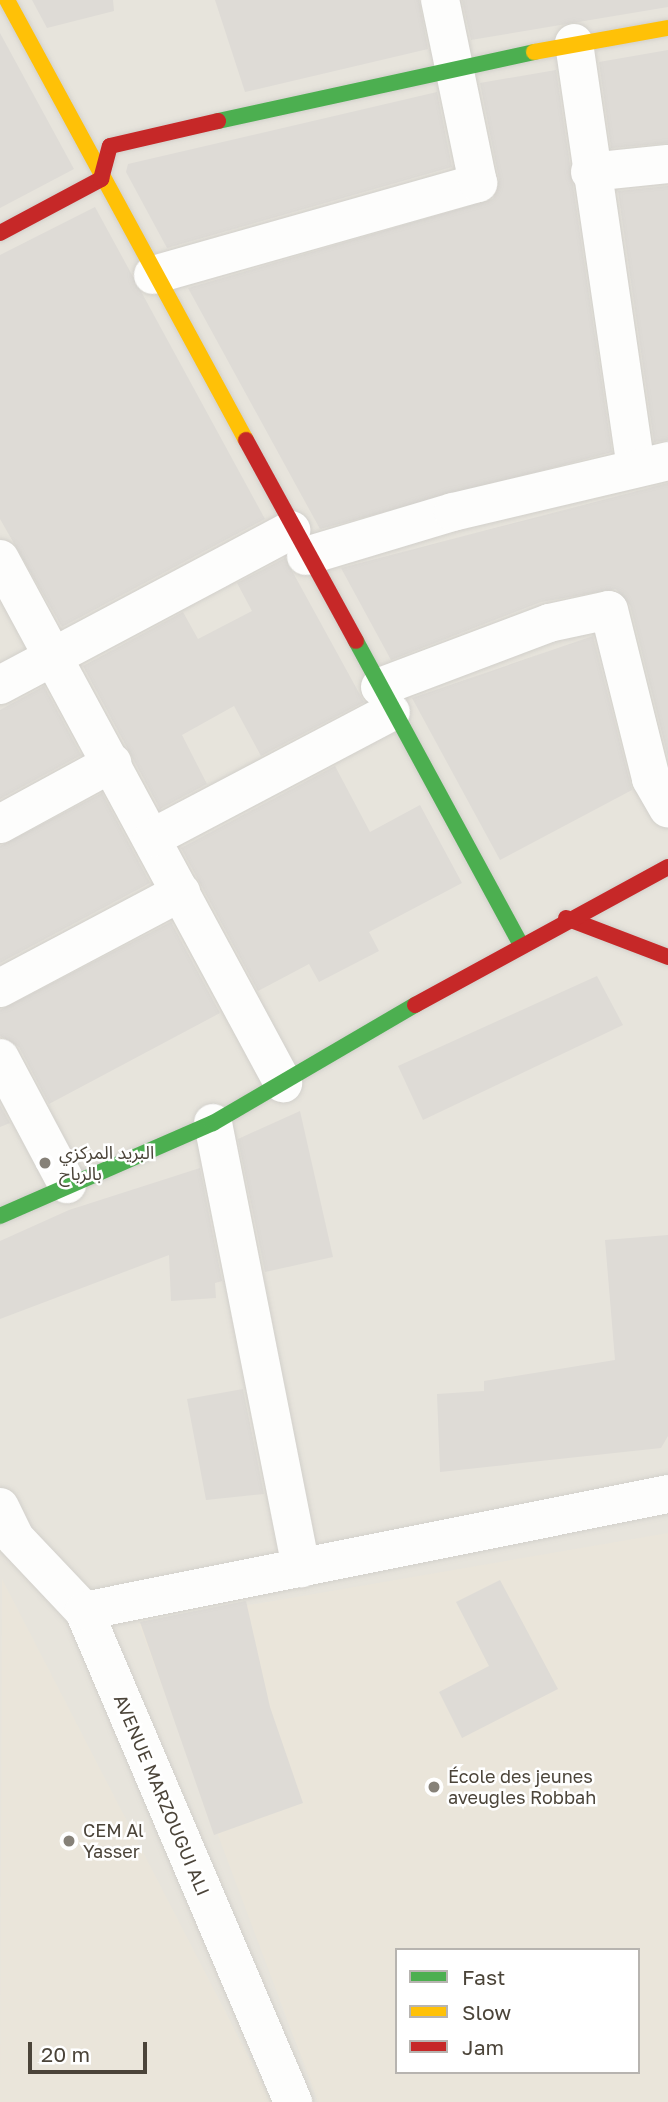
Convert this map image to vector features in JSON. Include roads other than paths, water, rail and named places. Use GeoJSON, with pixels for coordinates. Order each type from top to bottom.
{"type":"FeatureCollection","features":[{"type":"Feature","properties":{"kind":"street"},"geometry":{"type":"LineString","coordinates":[[7,0],[153,275],[520,943]]}},
{"type":"Feature","properties":{"kind":"street"},"geometry":{"type":"LineString","coordinates":[[153,275],[478,183],[440,0]]}},
{"type":"Feature","properties":{"kind":"street"},"geometry":{"type":"LineString","coordinates":[[0,233],[101,179],[110,146],[452,66],[668,28]]}},
{"type":"Feature","properties":{"kind":"street"},"geometry":{"type":"LineString","coordinates":[[0,685],[50,655],[299,543],[652,464],[590,173],[574,43]]}},
{"type":"Feature","properties":{"kind":"street"},"geometry":{"type":"LineString","coordinates":[[590,173],[668,164]]}},
{"type":"Feature","properties":{"kind":"street"},"geometry":{"type":"LineString","coordinates":[[0,559],[282,1083]]}},
{"type":"Feature","properties":{"kind":"street"},"geometry":{"type":"LineString","coordinates":[[152,838],[386,700],[549,623],[609,610],[651,779],[668,808]]}},
{"type":"Feature","properties":{"kind":"street"},"geometry":{"type":"LineString","coordinates":[[0,824],[112,763]]}},
{"type":"Feature","properties":{"kind":"street"},"geometry":{"type":"LineString","coordinates":[[0,1216],[67,1184],[213,1123],[520,943],[667,868]]}},
{"type":"Feature","properties":{"kind":"street"},"geometry":{"type":"LineString","coordinates":[[0,988],[181,892]]}},
{"type":"Feature","properties":{"kind":"street"},"geometry":{"type":"LineString","coordinates":[[566,918],[668,957]]}},
{"type":"Feature","properties":{"kind":"street"},"geometry":{"type":"LineString","coordinates":[[0,1058],[67,1184]]}},
{"type":"Feature","properties":{"kind":"street"},"geometry":{"type":"LineString","coordinates":[[213,1123],[301,1568]]}},
{"type":"Feature","properties":{"kind":"street"},"geometry":{"type":"LineString","coordinates":[[84,1611],[668,1494]]}},
{"type":"Feature","properties":{"kind":"street","name":"AVENUE MARZOUGUI ALI"},"geometry":{"type":"LineString","coordinates":[[5,1531],[84,1611],[293,2102]]}},
{"type":"Feature","properties":{"kind":"place","name":"البريد المركزي بالرباح"},"geometry":{"type":"Point","coordinates":[45,1163]}},
{"type":"Feature","properties":{"kind":"place","name":"École des jeunes aveugles Robbah"},"geometry":{"type":"Point","coordinates":[434,1787]}},
{"type":"Feature","properties":{"kind":"place","name":"CEM Al Yasser"},"geometry":{"type":"Point","coordinates":[69,1841]}}]}
